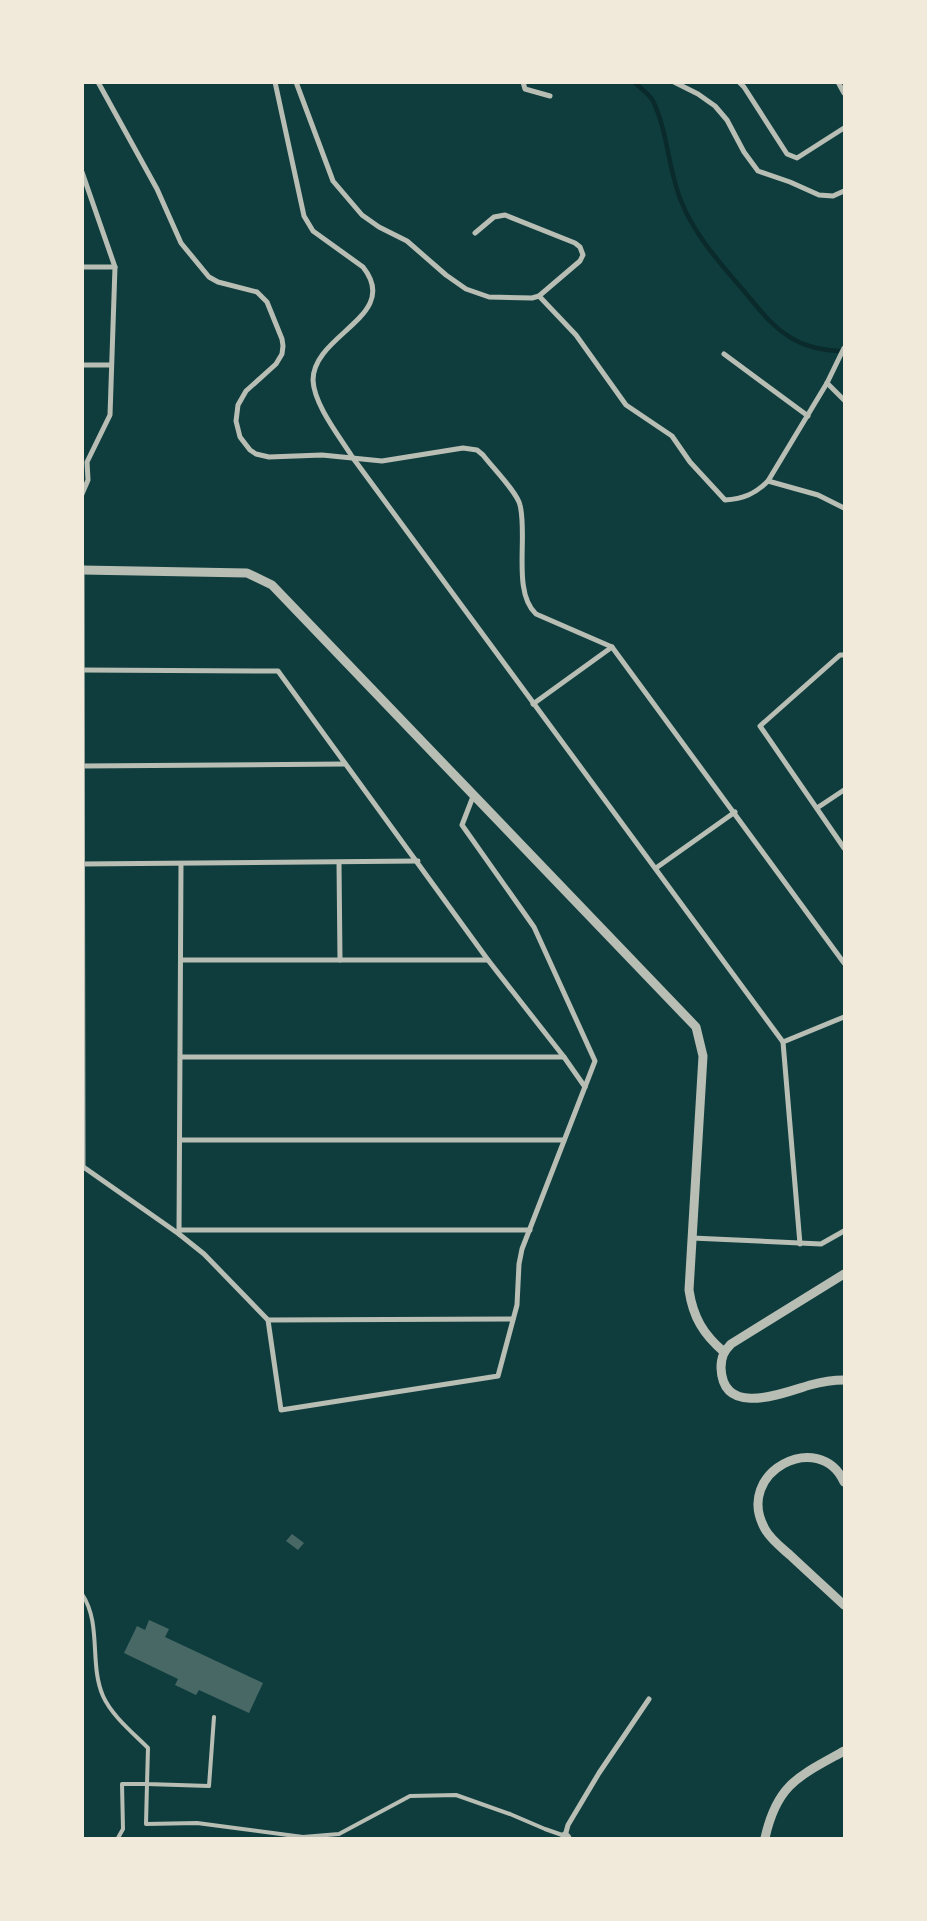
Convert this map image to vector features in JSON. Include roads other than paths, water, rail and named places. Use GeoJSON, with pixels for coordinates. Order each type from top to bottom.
{"type":"FeatureCollection","features":[{"type":"Feature","properties":{"kind":"street"},"geometry":{"type":"LineString","coordinates":[[98,82],[157,189],[181,243],[208,277],[218,282],[253,290],[264,298],[280,335],[282,346],[279,359],[272,369],[246,391],[238,405],[236,421],[244,444],[256,454],[263,456],[322,454],[382,461],[463,448],[477,450],[483,455],[520,503],[524,594],[531,609],[536,614],[612,647],[735,812],[844,964]]}},
{"type":"Feature","properties":{"kind":"street"},"geometry":{"type":"LineString","coordinates":[[275,82],[299,202],[304,216],[314,230],[363,267],[373,287],[368,309],[324,350],[317,362],[313,378],[317,398],[353,458],[784,1042],[800,1244]]}},
{"type":"Feature","properties":{"kind":"street"},"geometry":{"type":"LineString","coordinates":[[296,82],[333,181],[362,215],[378,227],[407,241],[446,275],[466,289],[488,297],[532,298],[539,296],[580,262],[583,255],[580,247],[575,243],[505,215],[494,217],[475,233]]}},
{"type":"Feature","properties":{"kind":"street"},"geometry":{"type":"LineString","coordinates":[[523,82],[525,89],[550,96]]}},
{"type":"Feature","properties":{"kind":"street"},"geometry":{"type":"LineString","coordinates":[[674,82],[698,94],[715,106],[727,120],[744,152],[758,171],[819,195],[833,196],[844,191]]}},
{"type":"Feature","properties":{"kind":"street"},"geometry":{"type":"LineString","coordinates":[[739,82],[744,86],[787,154],[797,158],[844,128]]}},
{"type":"Feature","properties":{"kind":"street"},"geometry":{"type":"LineString","coordinates":[[838,82],[844,93]]}},
{"type":"Feature","properties":{"kind":"street"},"geometry":{"type":"LineString","coordinates":[[82,172],[115,267],[110,415],[85,462],[88,480],[82,494]]}},
{"type":"Feature","properties":{"kind":"street"},"geometry":{"type":"LineString","coordinates":[[82,267],[115,267]]}},
{"type":"Feature","properties":{"kind":"street"},"geometry":{"type":"LineString","coordinates":[[539,296],[576,335],[626,406],[672,436],[690,462],[725,500],[745,497],[758,491],[768,481],[827,383],[844,348]]}},
{"type":"Feature","properties":{"kind":"street"},"geometry":{"type":"LineString","coordinates":[[724,354],[808,416]]}},
{"type":"Feature","properties":{"kind":"street"},"geometry":{"type":"LineString","coordinates":[[82,365],[111,365]]}},
{"type":"Feature","properties":{"kind":"street"},"geometry":{"type":"LineString","coordinates":[[827,383],[844,400]]}},
{"type":"Feature","properties":{"kind":"street"},"geometry":{"type":"LineString","coordinates":[[768,481],[818,494],[844,508]]}},
{"type":"Feature","properties":{"kind":"street"},"geometry":{"type":"LineString","coordinates":[[82,566],[83,1167],[179,1232],[204,1254],[268,1320],[282,1410],[498,1376],[517,1305],[519,1264],[522,1249],[595,1061],[534,927],[462,824],[474,794]]}},
{"type":"Feature","properties":{"kind":"street"},"geometry":{"type":"LineString","coordinates":[[83,570],[247,573],[272,585],[696,1027],[703,1056],[689,1290],[695,1316],[705,1334],[724,1352]]}},
{"type":"Feature","properties":{"kind":"street"},"geometry":{"type":"LineString","coordinates":[[533,704],[612,647]]}},
{"type":"Feature","properties":{"kind":"street"},"geometry":{"type":"LineString","coordinates":[[844,655],[840,655],[760,726],[844,848]]}},
{"type":"Feature","properties":{"kind":"street"},"geometry":{"type":"LineString","coordinates":[[83,670],[278,671],[418,861],[488,960],[564,1057],[585,1087]]}},
{"type":"Feature","properties":{"kind":"street"},"geometry":{"type":"LineString","coordinates":[[82,766],[345,764]]}},
{"type":"Feature","properties":{"kind":"street"},"geometry":{"type":"LineString","coordinates":[[817,808],[844,790]]}},
{"type":"Feature","properties":{"kind":"street"},"geometry":{"type":"LineString","coordinates":[[656,868],[735,812]]}},
{"type":"Feature","properties":{"kind":"street"},"geometry":{"type":"LineString","coordinates":[[83,864],[418,861]]}},
{"type":"Feature","properties":{"kind":"street"},"geometry":{"type":"LineString","coordinates":[[339,863],[340,960]]}},
{"type":"Feature","properties":{"kind":"street"},"geometry":{"type":"LineString","coordinates":[[179,1232],[181,864]]}},
{"type":"Feature","properties":{"kind":"street"},"geometry":{"type":"LineString","coordinates":[[181,960],[488,960]]}},
{"type":"Feature","properties":{"kind":"street"},"geometry":{"type":"LineString","coordinates":[[784,1042],[844,1017]]}},
{"type":"Feature","properties":{"kind":"street"},"geometry":{"type":"LineString","coordinates":[[180,1057],[564,1057]]}},
{"type":"Feature","properties":{"kind":"street"},"geometry":{"type":"LineString","coordinates":[[181,1140],[564,1140]]}},
{"type":"Feature","properties":{"kind":"street"},"geometry":{"type":"LineString","coordinates":[[179,1232],[530,1230]]}},
{"type":"Feature","properties":{"kind":"street"},"geometry":{"type":"LineString","coordinates":[[692,1238],[822,1244],[844,1231]]}},
{"type":"Feature","properties":{"kind":"street"},"geometry":{"type":"LineString","coordinates":[[844,1274],[732,1344],[724,1352],[721,1362],[724,1381],[734,1394],[753,1399],[764,1399],[822,1382],[844,1380]]}},
{"type":"Feature","properties":{"kind":"street"},"geometry":{"type":"LineString","coordinates":[[268,1320],[513,1319]]}},
{"type":"Feature","properties":{"kind":"street"},"geometry":{"type":"LineString","coordinates":[[844,1482],[842,1476],[831,1465],[813,1458],[793,1458],[775,1468],[765,1478],[758,1495],[759,1514],[765,1530],[844,1606]]}},
{"type":"Feature","properties":{"kind":"street"},"geometry":{"type":"LineString","coordinates":[[566,1837],[568,1825],[599,1773],[649,1699]]}},
{"type":"Feature","properties":{"kind":"street"},"geometry":{"type":"LineString","coordinates":[[765,1838],[773,1811],[780,1796],[791,1782],[844,1751]]}},
{"type":"Feature","properties":{"kind":"lane"},"geometry":{"type":"LineString","coordinates":[[82,1594],[93,1622],[98,1680],[102,1696],[109,1708],[148,1748],[146,1824],[197,1823],[302,1837],[330,1835],[339,1834],[410,1796],[456,1795],[510,1814],[566,1837]]}},
{"type":"Feature","properties":{"kind":"lane"},"geometry":{"type":"LineString","coordinates":[[118,1838],[123,1829],[122,1784],[209,1786],[214,1717]]}},
{"type":"Feature","properties":{"kind":"waterway"},"geometry":{"type":"LineString","coordinates":[[634,82],[653,101],[662,125],[673,176],[681,201],[693,226],[709,249],[761,311],[785,334],[812,347],[844,351]]}}]}
